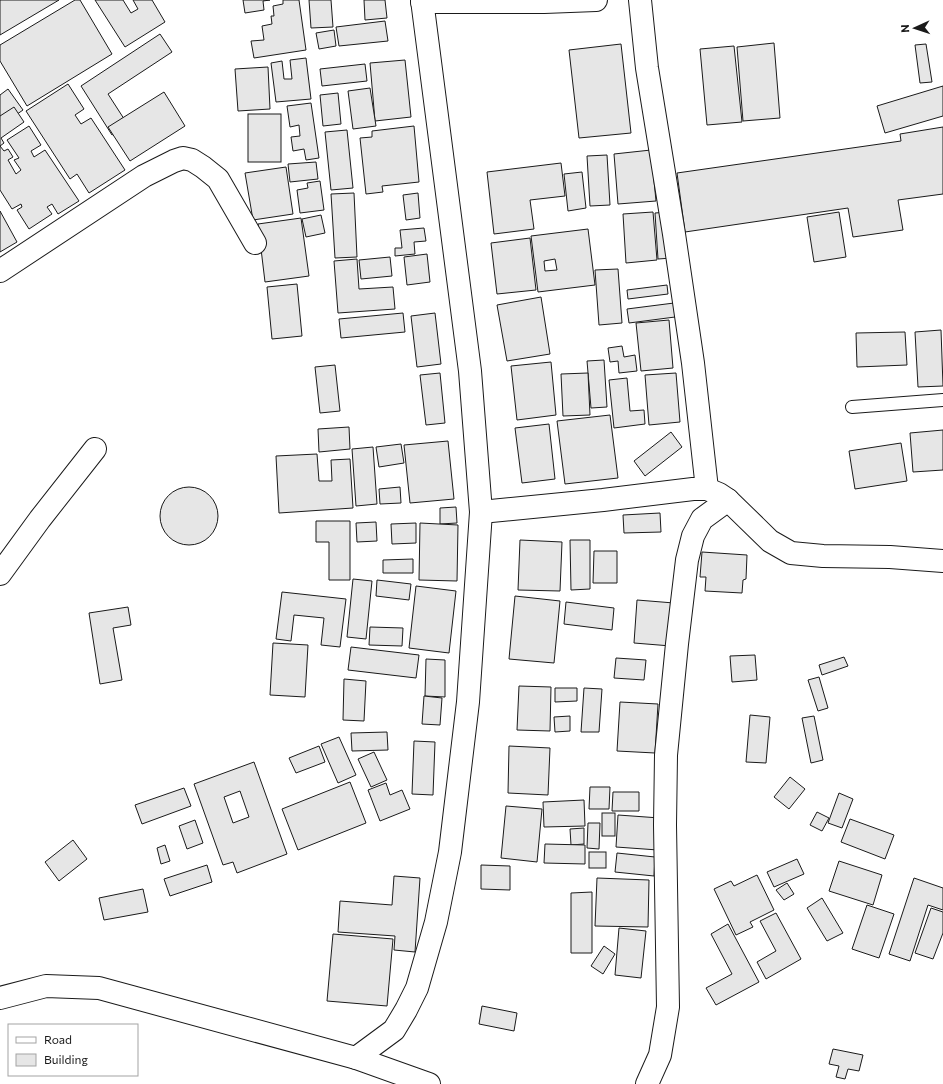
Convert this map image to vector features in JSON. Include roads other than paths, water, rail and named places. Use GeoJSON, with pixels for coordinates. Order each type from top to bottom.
{"type":"FeatureCollection","features":[{"type":"Feature","properties":{"kind":"street"},"geometry":{"type":"LineString","coordinates":[[356,1058],[394,1030],[406,1010],[417,988],[436,922],[450,852],[468,702],[481,512],[470,371],[422,1],[544,2],[596,0]]}},
{"type":"Feature","properties":{"kind":"street"},"geometry":{"type":"LineString","coordinates":[[640,0],[647,68],[693,363],[707,489]]}},
{"type":"Feature","properties":{"kind":"street"},"geometry":{"type":"LineString","coordinates":[[0,271],[144,176],[167,164],[183,158],[192,160],[218,180],[255,243]]}},
{"type":"Feature","properties":{"kind":"street"},"geometry":{"type":"LineString","coordinates":[[0,574],[95,449]]}},
{"type":"Feature","properties":{"kind":"street"},"geometry":{"type":"LineString","coordinates":[[481,512],[603,500],[693,489],[707,489],[728,500],[770,541],[791,553],[823,556],[890,556],[943,561]]}},
{"type":"Feature","properties":{"kind":"street"},"geometry":{"type":"LineString","coordinates":[[647,1084],[660,1055],[668,1007],[665,824],[666,756],[676,644],[687,560],[693,536],[702,520],[728,500]]}},
{"type":"Feature","properties":{"kind":"street"},"geometry":{"type":"LineString","coordinates":[[0,998],[46,986],[99,988],[356,1058],[429,1084]]}},
{"type":"Feature","properties":{"kind":"lane"},"geometry":{"type":"LineString","coordinates":[[852,406],[943,400]]}}]}
